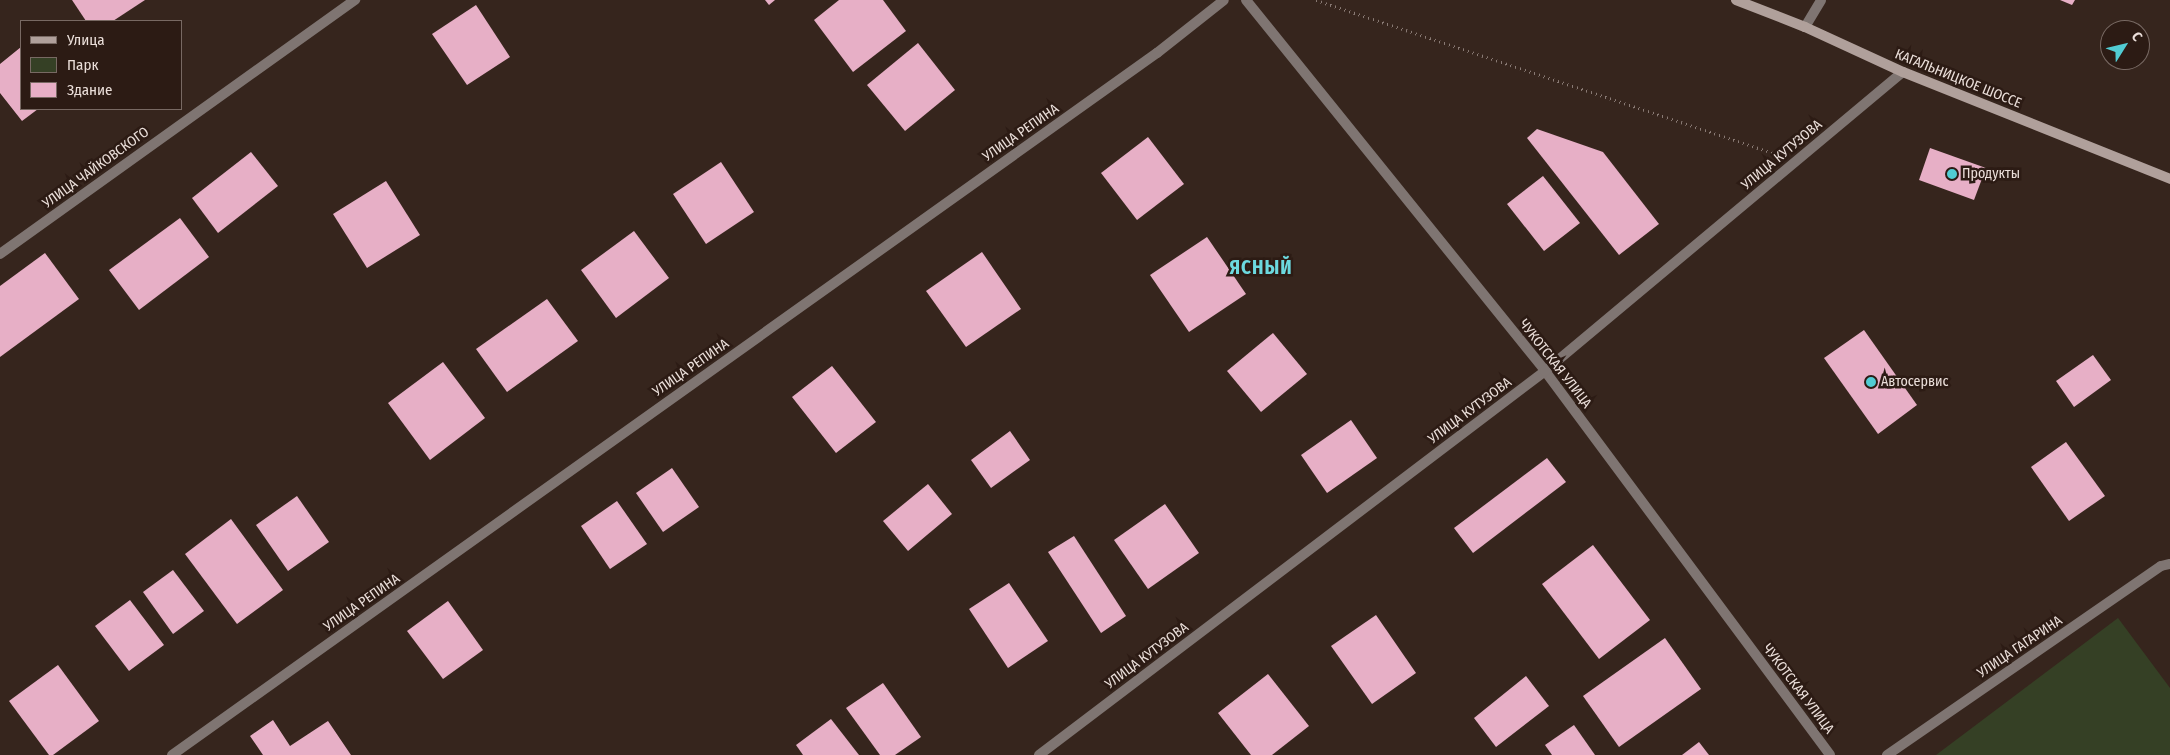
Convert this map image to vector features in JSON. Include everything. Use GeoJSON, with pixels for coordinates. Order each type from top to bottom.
{"type":"FeatureCollection","features":[{"type":"Feature","properties":{"kind":"main road","name":"КАГАЛЬНИЦКОЕ ШОССЕ"},"geometry":{"type":"LineString","coordinates":[[1736,0],[1805,27],[1903,72],[2170,179]]}},
{"type":"Feature","properties":{"kind":"street","name":"УЛИЦА ЧАЙКОВСКОГО"},"geometry":{"type":"LineString","coordinates":[[0,254],[355,0]]}},
{"type":"Feature","properties":{"kind":"street","name":"УЛИЦА РЕПИНА"},"geometry":{"type":"LineString","coordinates":[[172,755],[1148,59],[1224,0]]}},
{"type":"Feature","properties":{"kind":"street","name":"ЧУКОТСКАЯ УЛИЦА"},"geometry":{"type":"LineString","coordinates":[[1246,0],[1545,371],[1830,755]]}},
{"type":"Feature","properties":{"kind":"street"},"geometry":{"type":"LineString","coordinates":[[1805,27],[1821,0]]}},
{"type":"Feature","properties":{"kind":"street","name":"УЛИЦА КУТУЗОВА"},"geometry":{"type":"LineString","coordinates":[[1039,755],[1545,371],[1903,72]]}},
{"type":"Feature","properties":{"kind":"street","name":"УЛИЦА ГАГАРИНА"},"geometry":{"type":"LineString","coordinates":[[1887,755],[2161,566],[2170,564]]}},
{"type":"Feature","properties":{"kind":"path"},"geometry":{"type":"LineString","coordinates":[[1316,0],[1796,161]]}},
{"type":"Feature","properties":{"kind":"green space"},"geometry":{"type":"Polygon","coordinates":[[[2118,618],[2170,688],[2170,755],[1936,755],[2118,618]]]}},
{"type":"Feature","properties":{"kind":"building"},"geometry":{"type":"Polygon","coordinates":[[[72,0],[145,0],[115,20],[85,20],[72,0]]]}},
{"type":"Feature","properties":{"kind":"building"},"geometry":{"type":"Polygon","coordinates":[[[765,0],[775,0],[769,5],[765,0]]]}},
{"type":"Feature","properties":{"kind":"building"},"geometry":{"type":"Polygon","coordinates":[[[839,0],[883,0],[906,31],[853,72],[814,20],[839,0]]]}},
{"type":"Feature","properties":{"kind":"building"},"geometry":{"type":"Polygon","coordinates":[[[2060,0],[2075,0],[2072,5],[2060,0]]]}},
{"type":"Feature","properties":{"kind":"building"},"geometry":{"type":"Polygon","coordinates":[[[476,5],[510,57],[467,85],[432,34],[476,5]]]}},
{"type":"Feature","properties":{"kind":"building"},"geometry":{"type":"Polygon","coordinates":[[[918,43],[955,90],[905,131],[867,85],[918,43]]]}},
{"type":"Feature","properties":{"kind":"building"},"geometry":{"type":"Polygon","coordinates":[[[20,48],[20,110],[37,110],[22,121],[0,93],[0,64],[20,48]]]}},
{"type":"Feature","properties":{"kind":"building"},"geometry":{"type":"Polygon","coordinates":[[[1537,129],[1603,152],[1659,224],[1619,255],[1527,138],[1537,129]]]}},
{"type":"Feature","properties":{"kind":"building"},"geometry":{"type":"Polygon","coordinates":[[[1148,137],[1184,184],[1137,220],[1101,173],[1148,137]]]}},
{"type":"Feature","properties":{"kind":"building","name":"Продукты"},"geometry":{"type":"Polygon","coordinates":[[[1930,148],[1986,168],[1974,200],[1919,180],[1930,148]]]}},
{"type":"Feature","properties":{"kind":"building"},"geometry":{"type":"Polygon","coordinates":[[[251,152],[278,186],[218,233],[192,198],[251,152]]]}},
{"type":"Feature","properties":{"kind":"building"},"geometry":{"type":"Polygon","coordinates":[[[721,162],[754,212],[706,244],[673,194],[721,162]]]}},
{"type":"Feature","properties":{"kind":"building"},"geometry":{"type":"Polygon","coordinates":[[[1543,176],[1580,223],[1544,251],[1507,204],[1543,176]]]}},
{"type":"Feature","properties":{"kind":"building"},"geometry":{"type":"Polygon","coordinates":[[[386,181],[420,235],[367,268],[333,214],[386,181]]]}},
{"type":"Feature","properties":{"kind":"building"},"geometry":{"type":"Polygon","coordinates":[[[180,218],[209,257],[139,310],[109,270],[180,218]]]}},
{"type":"Feature","properties":{"kind":"building"},"geometry":{"type":"Polygon","coordinates":[[[634,231],[669,278],[616,318],[581,270],[634,231]]]}},
{"type":"Feature","properties":{"kind":"building"},"geometry":{"type":"Polygon","coordinates":[[[1207,237],[1246,294],[1189,332],[1150,275],[1207,237]]]}},
{"type":"Feature","properties":{"kind":"building"},"geometry":{"type":"Polygon","coordinates":[[[982,252],[1021,309],[966,347],[926,291],[982,252]]]}},
{"type":"Feature","properties":{"kind":"building"},"geometry":{"type":"Polygon","coordinates":[[[45,253],[79,299],[0,357],[0,286],[45,253]]]}},
{"type":"Feature","properties":{"kind":"building"},"geometry":{"type":"Polygon","coordinates":[[[547,299],[578,341],[507,392],[476,349],[547,299]]]}},
{"type":"Feature","properties":{"kind":"building","name":"Автосервис"},"geometry":{"type":"Polygon","coordinates":[[[1864,330],[1917,405],[1878,434],[1824,358],[1864,330]]]}},
{"type":"Feature","properties":{"kind":"building"},"geometry":{"type":"Polygon","coordinates":[[[1273,333],[1307,374],[1261,412],[1227,371],[1273,333]]]}},
{"type":"Feature","properties":{"kind":"building"},"geometry":{"type":"Polygon","coordinates":[[[2093,355],[2111,380],[2074,407],[2056,381],[2093,355]]]}},
{"type":"Feature","properties":{"kind":"building"},"geometry":{"type":"Polygon","coordinates":[[[443,362],[485,418],[430,460],[388,403],[443,362]]]}},
{"type":"Feature","properties":{"kind":"building"},"geometry":{"type":"Polygon","coordinates":[[[832,366],[876,422],[836,453],[792,397],[832,366]]]}},
{"type":"Feature","properties":{"kind":"building"},"geometry":{"type":"Polygon","coordinates":[[[1351,420],[1377,458],[1327,493],[1301,455],[1351,420]]]}},
{"type":"Feature","properties":{"kind":"building"},"geometry":{"type":"Polygon","coordinates":[[[1010,431],[1030,460],[991,488],[971,460],[1010,431]]]}},
{"type":"Feature","properties":{"kind":"building"},"geometry":{"type":"Polygon","coordinates":[[[2066,442],[2105,496],[2069,521],[2031,467],[2066,442]]]}},
{"type":"Feature","properties":{"kind":"building"},"geometry":{"type":"Polygon","coordinates":[[[1547,458],[1566,482],[1473,553],[1454,528],[1547,458]]]}},
{"type":"Feature","properties":{"kind":"building"},"geometry":{"type":"Polygon","coordinates":[[[672,468],[699,507],[663,532],[636,493],[672,468]]]}},
{"type":"Feature","properties":{"kind":"building"},"geometry":{"type":"Polygon","coordinates":[[[928,484],[952,514],[908,551],[883,521],[928,484]]]}},
{"type":"Feature","properties":{"kind":"building"},"geometry":{"type":"Polygon","coordinates":[[[297,496],[329,542],[288,571],[256,525],[297,496]]]}},
{"type":"Feature","properties":{"kind":"building"},"geometry":{"type":"Polygon","coordinates":[[[617,501],[647,544],[610,569],[581,526],[617,501]]]}},
{"type":"Feature","properties":{"kind":"building"},"geometry":{"type":"Polygon","coordinates":[[[1165,504],[1199,553],[1148,589],[1114,540],[1165,504]]]}},
{"type":"Feature","properties":{"kind":"building"},"geometry":{"type":"Polygon","coordinates":[[[231,519],[283,590],[237,624],[185,554],[231,519]]]}},
{"type":"Feature","properties":{"kind":"building"},"geometry":{"type":"Polygon","coordinates":[[[1074,536],[1126,616],[1101,633],[1048,552],[1074,536]]]}},
{"type":"Feature","properties":{"kind":"building"},"geometry":{"type":"Polygon","coordinates":[[[1593,545],[1650,620],[1599,659],[1542,584],[1593,545]]]}},
{"type":"Feature","properties":{"kind":"building"},"geometry":{"type":"Polygon","coordinates":[[[173,570],[204,611],[173,634],[143,592],[173,570]]]}},
{"type":"Feature","properties":{"kind":"building"},"geometry":{"type":"Polygon","coordinates":[[[1009,583],[1048,641],[1008,668],[969,609],[1009,583]]]}},
{"type":"Feature","properties":{"kind":"building"},"geometry":{"type":"Polygon","coordinates":[[[130,600],[164,645],[129,671],[95,626],[130,600]]]}},
{"type":"Feature","properties":{"kind":"building"},"geometry":{"type":"Polygon","coordinates":[[[448,601],[483,650],[443,679],[407,631],[448,601]]]}},
{"type":"Feature","properties":{"kind":"building"},"geometry":{"type":"Polygon","coordinates":[[[1376,615],[1416,673],[1372,704],[1331,646],[1376,615]]]}},
{"type":"Feature","properties":{"kind":"building"},"geometry":{"type":"Polygon","coordinates":[[[1665,638],[1701,689],[1619,747],[1583,696],[1665,638]]]}},
{"type":"Feature","properties":{"kind":"building"},"geometry":{"type":"Polygon","coordinates":[[[58,665],[99,721],[53,755],[49,755],[9,701],[58,665]]]}},
{"type":"Feature","properties":{"kind":"building"},"geometry":{"type":"Polygon","coordinates":[[[1268,674],[1309,726],[1272,755],[1251,755],[1218,713],[1268,674]]]}},
{"type":"Feature","properties":{"kind":"building"},"geometry":{"type":"Polygon","coordinates":[[[1526,676],[1549,706],[1496,747],[1474,718],[1526,676]]]}},
{"type":"Feature","properties":{"kind":"building"},"geometry":{"type":"Polygon","coordinates":[[[883,683],[921,737],[895,755],[880,755],[846,708],[883,683]]]}},
{"type":"Feature","properties":{"kind":"building"},"geometry":{"type":"Polygon","coordinates":[[[831,719],[859,755],[803,755],[796,745],[831,719]]]}},
{"type":"Feature","properties":{"kind":"building"},"geometry":{"type":"Polygon","coordinates":[[[273,720],[290,746],[328,721],[351,755],[263,755],[250,736],[273,720]]]}},
{"type":"Feature","properties":{"kind":"building"},"geometry":{"type":"Polygon","coordinates":[[[1574,725],[1595,755],[1552,755],[1545,745],[1574,725]]]}},
{"type":"Feature","properties":{"kind":"building"},"geometry":{"type":"Polygon","coordinates":[[[1699,742],[1709,755],[1682,755],[1699,742]]]}},
{"type":"Feature","properties":{"kind":"place","name":"Продукты"},"geometry":{"type":"Point","coordinates":[1952,174]}},
{"type":"Feature","properties":{"kind":"place","name":"Автосервис"},"geometry":{"type":"Point","coordinates":[1871,382]}},
{"type":"Feature","properties":{"kind":"district","name":"ЯСНЫЙ"},"geometry":{"type":"Point","coordinates":[1261,268]}}]}
